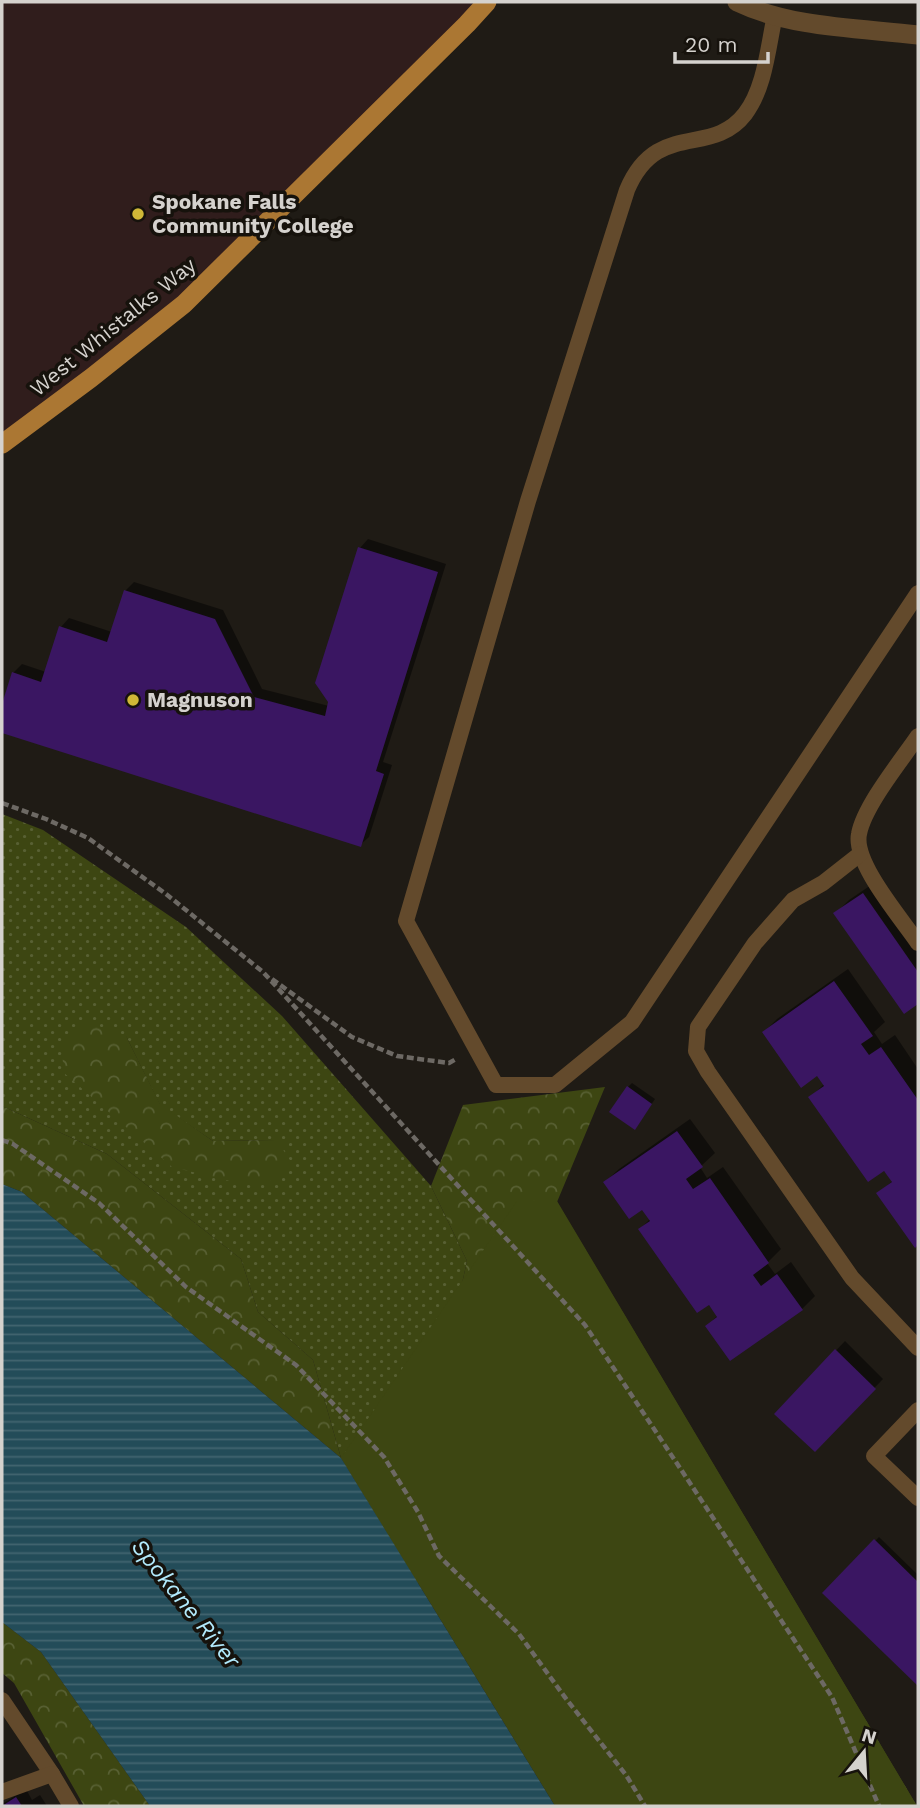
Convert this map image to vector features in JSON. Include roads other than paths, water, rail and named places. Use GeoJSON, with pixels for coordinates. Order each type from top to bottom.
{"type":"FeatureCollection","features":[{"type":"Feature","properties":{"kind":"main road","name":"West Whistalks Way"},"geometry":{"type":"LineString","coordinates":[[2,444],[184,304],[487,2]]}},
{"type":"Feature","properties":{"kind":"street"},"geometry":{"type":"LineString","coordinates":[[737,2],[775,15],[918,35]]}},
{"type":"Feature","properties":{"kind":"lane"},"geometry":{"type":"LineString","coordinates":[[775,15],[758,89],[746,113],[727,130],[667,146],[656,152],[645,160],[631,180],[528,501],[405,921],[496,1085],[555,1085],[632,1022],[918,593]]}},
{"type":"Feature","properties":{"kind":"lane"},"geometry":{"type":"LineString","coordinates":[[918,736],[868,811],[858,835],[860,854],[867,869],[918,943]]}},
{"type":"Feature","properties":{"kind":"lane"},"geometry":{"type":"LineString","coordinates":[[860,854],[822,883],[793,900],[755,943],[698,1027],[696,1051],[852,1278],[918,1348]]}},
{"type":"Feature","properties":{"kind":"lane"},"geometry":{"type":"LineString","coordinates":[[918,1410],[874,1456],[918,1498]]}},
{"type":"Feature","properties":{"kind":"lane"},"geometry":{"type":"LineString","coordinates":[[2,1700],[71,1806]]}},
{"type":"Feature","properties":{"kind":"lane"},"geometry":{"type":"LineString","coordinates":[[2,1792],[52,1774]]}},
{"type":"Feature","properties":{"kind":"water","name":"Spokane River"},"geometry":{"type":"Polygon","coordinates":[[[2,1184],[22,1192],[341,1458],[555,1806],[150,1806],[41,1652],[2,1622],[2,1184]]]}},
{"type":"Feature","properties":{"kind":"place","name":"Spokane Falls Community College"},"geometry":{"type":"Point","coordinates":[138,214]}},
{"type":"Feature","properties":{"kind":"place","name":"Magnuson"},"geometry":{"type":"Point","coordinates":[133,700]}}]}
